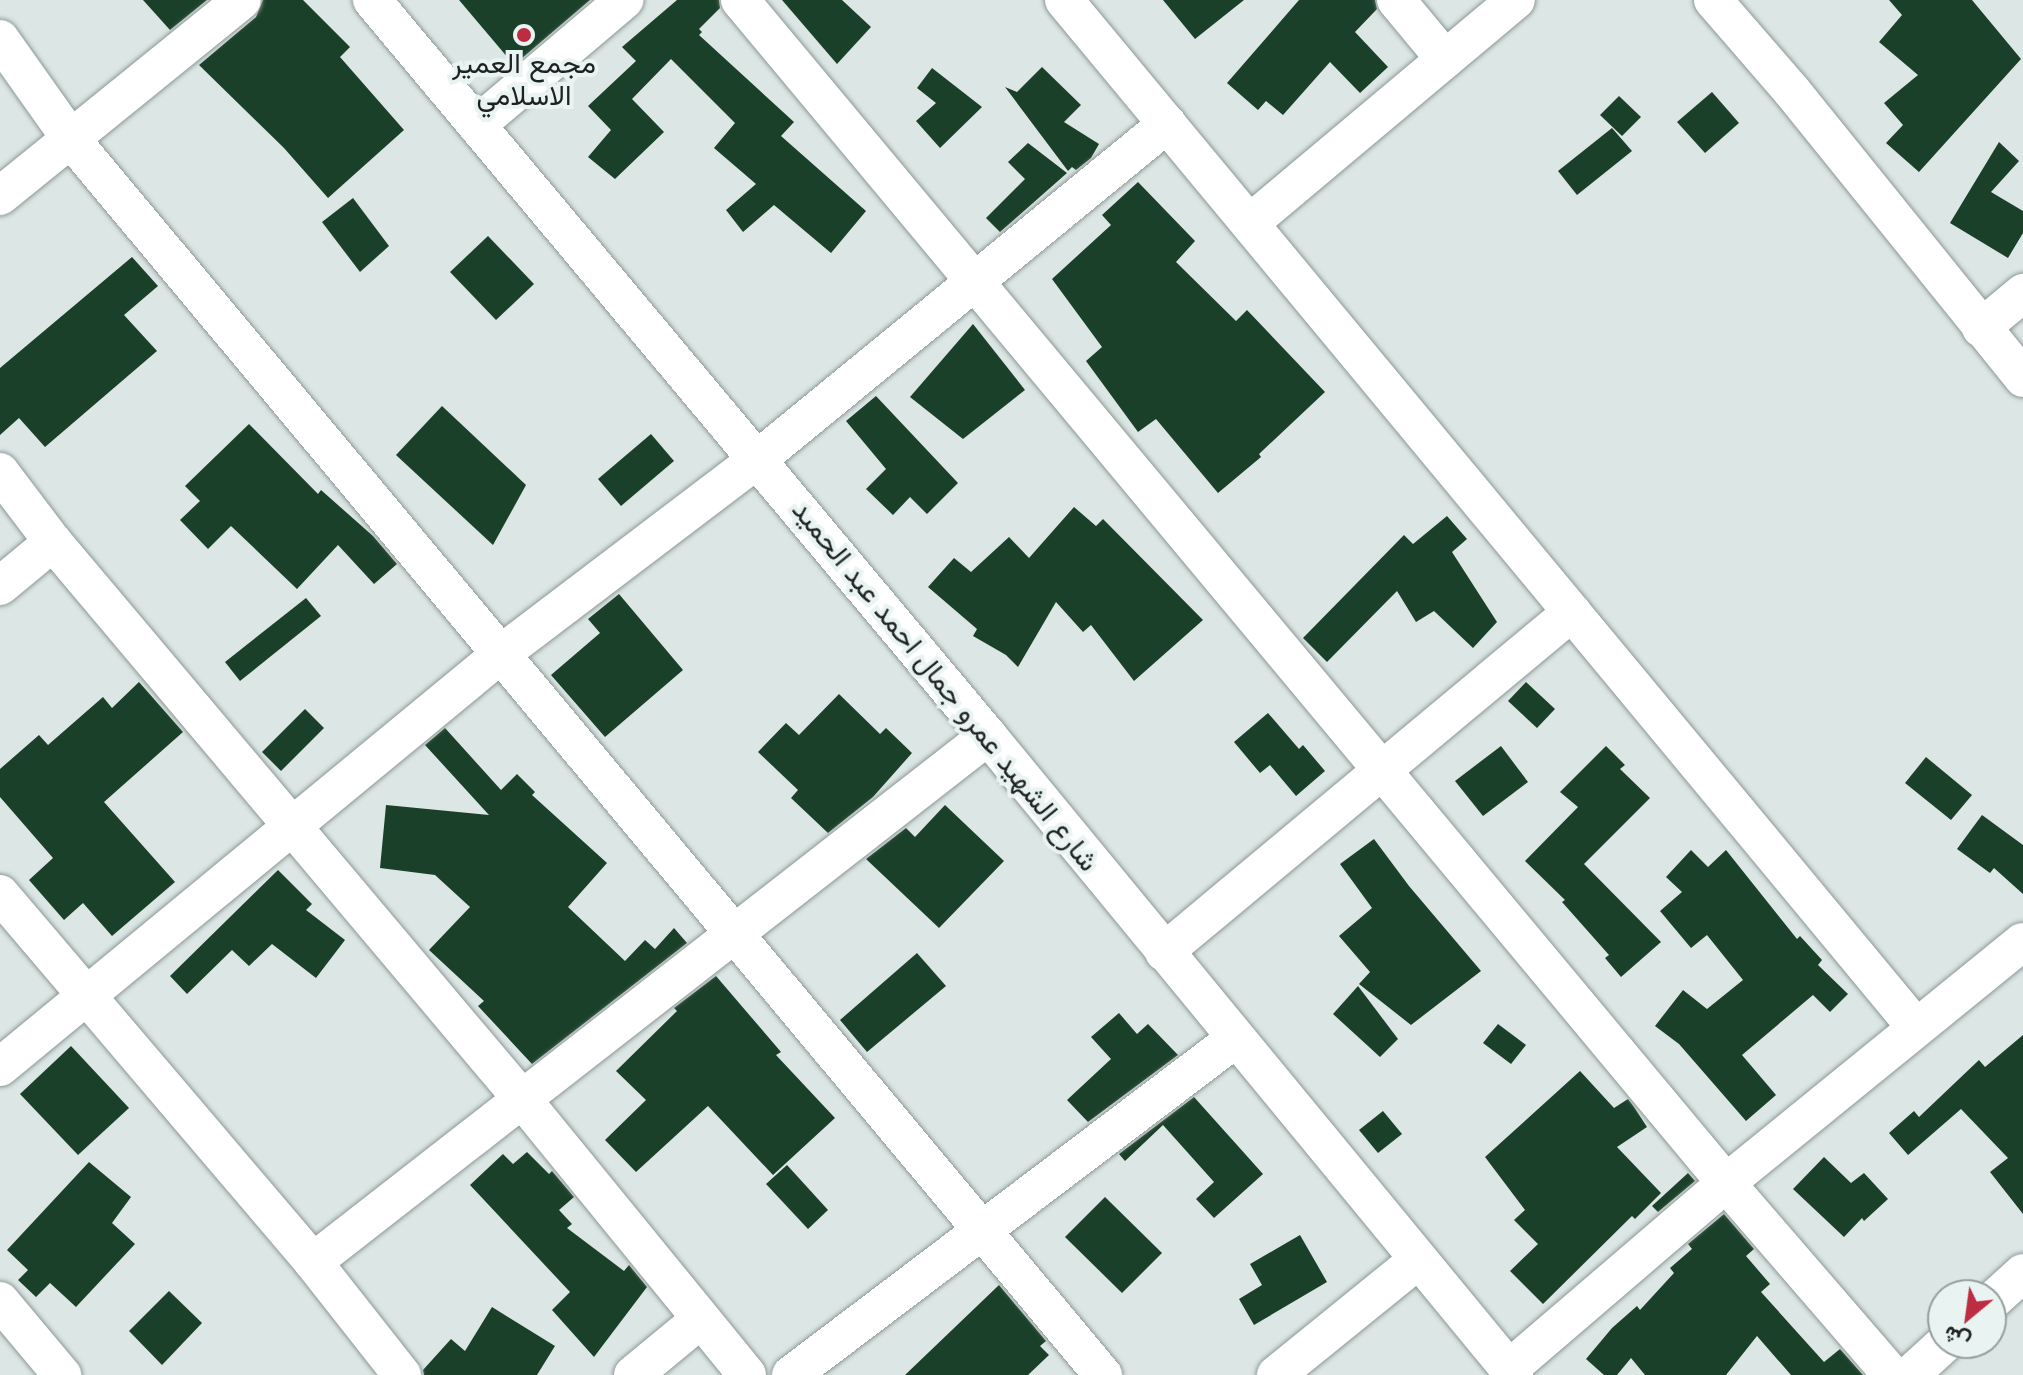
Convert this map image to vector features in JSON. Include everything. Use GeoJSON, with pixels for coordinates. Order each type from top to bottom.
{"type":"FeatureCollection","features":[{"type":"Feature","properties":{"kind":"street"},"geometry":{"type":"LineString","coordinates":[[0,196],[242,0]]}},
{"type":"Feature","properties":{"kind":"street","name":"شارع الشهيد عمرو جمال احمد عبد الحميد"},"geometry":{"type":"LineString","coordinates":[[372,0],[988,736],[1511,1372]]}},
{"type":"Feature","properties":{"kind":"street"},"geometry":{"type":"LineString","coordinates":[[478,124],[624,0]]}},
{"type":"Feature","properties":{"kind":"street"},"geometry":{"type":"LineString","coordinates":[[740,0],[1726,1183],[1892,1375]]}},
{"type":"Feature","properties":{"kind":"street"},"geometry":{"type":"LineString","coordinates":[[1064,0],[1915,1026]]}},
{"type":"Feature","properties":{"kind":"street"},"geometry":{"type":"LineString","coordinates":[[1396,0],[1445,59]]}},
{"type":"Feature","properties":{"kind":"street"},"geometry":{"type":"LineString","coordinates":[[1250,223],[1516,0]]}},
{"type":"Feature","properties":{"kind":"street"},"geometry":{"type":"LineString","coordinates":[[1713,0],[1791,90],[2023,378]]}},
{"type":"Feature","properties":{"kind":"street"},"geometry":{"type":"LineString","coordinates":[[0,39],[70,138],[1103,1375]]}},
{"type":"Feature","properties":{"kind":"street"},"geometry":{"type":"LineString","coordinates":[[0,1067],[501,654],[758,459],[1167,124]]}},
{"type":"Feature","properties":{"kind":"street"},"geometry":{"type":"LineString","coordinates":[[1981,328],[2023,293]]}},
{"type":"Feature","properties":{"kind":"street"},"geometry":{"type":"LineString","coordinates":[[0,472],[53,542],[522,1099],[747,1375]]}},
{"type":"Feature","properties":{"kind":"street"},"geometry":{"type":"LineString","coordinates":[[0,586],[53,542]]}},
{"type":"Feature","properties":{"kind":"street"},"geometry":{"type":"LineString","coordinates":[[1164,952],[1572,612]]}},
{"type":"Feature","properties":{"kind":"street"},"geometry":{"type":"LineString","coordinates":[[313,1262],[988,736]]}},
{"type":"Feature","properties":{"kind":"street"},"geometry":{"type":"LineString","coordinates":[[0,894],[313,1262],[402,1375]]}},
{"type":"Feature","properties":{"kind":"street"},"geometry":{"type":"LineString","coordinates":[[1511,1372],[1726,1183],[1915,1026],[2023,942]]}},
{"type":"Feature","properties":{"kind":"street"},"geometry":{"type":"LineString","coordinates":[[791,1375],[1235,1039]]}},
{"type":"Feature","properties":{"kind":"street"},"geometry":{"type":"LineString","coordinates":[[1276,1375],[1418,1260]]}},
{"type":"Feature","properties":{"kind":"street"},"geometry":{"type":"LineString","coordinates":[[2007,1288],[2023,1273]]}},
{"type":"Feature","properties":{"kind":"street"},"geometry":{"type":"LineString","coordinates":[[0,1301],[62,1375]]}},
{"type":"Feature","properties":{"kind":"street"},"geometry":{"type":"LineString","coordinates":[[633,1375],[701,1319]]}},
{"type":"Feature","properties":{"kind":"street"},"geometry":{"type":"LineString","coordinates":[[1910,1375],[1928,1359]]}},
{"type":"Feature","properties":{"kind":"building"},"geometry":{"type":"Polygon","coordinates":[[[143,0],[207,0],[170,30],[143,0]]]}},
{"type":"Feature","properties":{"kind":"building"},"geometry":{"type":"Polygon","coordinates":[[[263,0],[303,0],[350,47],[340,57],[404,130],[328,198],[284,148],[199,65],[256,17],[263,0]]]}},
{"type":"Feature","properties":{"kind":"building","name":"مجمع العمير الاسلامي"},"geometry":{"type":"Polygon","coordinates":[[[459,0],[590,0],[514,65],[459,0]]]}},
{"type":"Feature","properties":{"kind":"building"},"geometry":{"type":"Polygon","coordinates":[[[677,0],[719,0],[720,8],[699,29],[702,32],[699,35],[794,122],[781,136],[866,211],[831,253],[774,205],[743,232],[726,210],[756,184],[714,148],[735,123],[671,59],[632,99],[664,132],[615,179],[588,157],[611,130],[588,106],[636,61],[622,47],[677,0]]]}},
{"type":"Feature","properties":{"kind":"building"},"geometry":{"type":"Polygon","coordinates":[[[782,0],[842,0],[871,27],[837,64],[782,0]]]}},
{"type":"Feature","properties":{"kind":"building"},"geometry":{"type":"Polygon","coordinates":[[[1163,0],[1244,0],[1195,39],[1163,0]]]}},
{"type":"Feature","properties":{"kind":"building"},"geometry":{"type":"Polygon","coordinates":[[[1299,0],[1375,0],[1377,9],[1355,32],[1388,67],[1360,93],[1330,62],[1283,115],[1266,101],[1258,110],[1227,83],[1299,0]]]}},
{"type":"Feature","properties":{"kind":"building"},"geometry":{"type":"Polygon","coordinates":[[[1889,0],[1972,0],[2021,59],[1919,172],[1886,143],[1903,125],[1884,103],[1918,75],[1879,42],[1902,15],[1889,0]]]}},
{"type":"Feature","properties":{"kind":"building"},"geometry":{"type":"Polygon","coordinates":[[[1042,67],[1081,105],[1064,122],[1099,144],[1091,158],[1076,170],[1072,167],[1068,171],[1005,87],[1017,92],[1042,67]]]}},
{"type":"Feature","properties":{"kind":"building"},"geometry":{"type":"Polygon","coordinates":[[[932,68],[982,107],[940,148],[916,121],[936,103],[917,88],[932,68]]]}},
{"type":"Feature","properties":{"kind":"building"},"geometry":{"type":"Polygon","coordinates":[[[1712,92],[1739,123],[1705,153],[1677,122],[1712,92]]]}},
{"type":"Feature","properties":{"kind":"building"},"geometry":{"type":"Polygon","coordinates":[[[1619,96],[1641,117],[1622,136],[1600,115],[1619,96]]]}},
{"type":"Feature","properties":{"kind":"building"},"geometry":{"type":"Polygon","coordinates":[[[1612,128],[1632,151],[1577,195],[1558,171],[1612,128]]]}},
{"type":"Feature","properties":{"kind":"building"},"geometry":{"type":"Polygon","coordinates":[[[1999,142],[2019,161],[1991,192],[2023,211],[2023,233],[2008,258],[1950,223],[1999,142]]]}},
{"type":"Feature","properties":{"kind":"building"},"geometry":{"type":"Polygon","coordinates":[[[1028,143],[1067,173],[1000,232],[986,218],[1025,179],[1008,162],[1028,143]]]}},
{"type":"Feature","properties":{"kind":"building"},"geometry":{"type":"Polygon","coordinates":[[[1138,182],[1195,241],[1176,262],[1236,321],[1247,310],[1325,392],[1259,454],[1261,457],[1218,493],[1156,419],[1138,432],[1086,361],[1102,347],[1052,279],[1111,225],[1102,215],[1138,182]]]}},
{"type":"Feature","properties":{"kind":"building"},"geometry":{"type":"Polygon","coordinates":[[[353,198],[389,246],[360,272],[322,222],[353,198]]]}},
{"type":"Feature","properties":{"kind":"building"},"geometry":{"type":"Polygon","coordinates":[[[488,236],[534,284],[496,320],[450,272],[488,236]]]}},
{"type":"Feature","properties":{"kind":"building"},"geometry":{"type":"Polygon","coordinates":[[[132,257],[158,286],[124,315],[157,351],[45,447],[19,418],[0,435],[0,368],[132,257]]]}},
{"type":"Feature","properties":{"kind":"building"},"geometry":{"type":"Polygon","coordinates":[[[973,324],[1025,390],[963,439],[910,397],[973,324]]]}},
{"type":"Feature","properties":{"kind":"building"},"geometry":{"type":"Polygon","coordinates":[[[876,396],[958,483],[927,514],[910,497],[893,515],[866,489],[886,469],[846,421],[876,396]]]}},
{"type":"Feature","properties":{"kind":"building"},"geometry":{"type":"Polygon","coordinates":[[[442,406],[526,485],[493,545],[396,455],[442,406]]]}},
{"type":"Feature","properties":{"kind":"building"},"geometry":{"type":"Polygon","coordinates":[[[249,424],[318,494],[321,490],[373,536],[397,564],[374,584],[338,545],[297,589],[231,526],[208,549],[180,520],[200,501],[185,486],[249,424]]]}},
{"type":"Feature","properties":{"kind":"building"},"geometry":{"type":"Polygon","coordinates":[[[651,434],[674,461],[621,506],[598,479],[651,434]]]}},
{"type":"Feature","properties":{"kind":"building"},"geometry":{"type":"Polygon","coordinates":[[[1074,507],[1096,526],[1103,519],[1203,620],[1134,681],[1091,625],[1083,632],[1056,602],[1018,667],[1006,655],[973,636],[977,629],[928,587],[954,558],[971,572],[1009,537],[1029,558],[1074,507]]]}},
{"type":"Feature","properties":{"kind":"building"},"geometry":{"type":"Polygon","coordinates":[[[1447,516],[1467,539],[1452,552],[1497,622],[1473,648],[1434,611],[1416,622],[1397,591],[1327,662],[1303,638],[1404,535],[1413,544],[1447,516]]]}},
{"type":"Feature","properties":{"kind":"building"},"geometry":{"type":"Polygon","coordinates":[[[619,594],[683,670],[605,737],[551,675],[600,633],[588,619],[619,594]]]}},
{"type":"Feature","properties":{"kind":"building"},"geometry":{"type":"Polygon","coordinates":[[[306,598],[321,616],[240,681],[225,662],[306,598]]]}},
{"type":"Feature","properties":{"kind":"building"},"geometry":{"type":"Polygon","coordinates":[[[139,682],[183,732],[104,802],[175,882],[112,936],[83,903],[64,920],[29,880],[53,858],[0,797],[0,769],[39,735],[48,745],[103,697],[112,708],[139,682]]]}},
{"type":"Feature","properties":{"kind":"building"},"geometry":{"type":"Polygon","coordinates":[[[1526,682],[1555,709],[1537,728],[1508,701],[1526,682]]]}},
{"type":"Feature","properties":{"kind":"building"},"geometry":{"type":"Polygon","coordinates":[[[839,694],[880,734],[886,728],[912,753],[873,797],[828,833],[791,798],[798,790],[758,752],[786,723],[799,735],[839,694]]]}},
{"type":"Feature","properties":{"kind":"building"},"geometry":{"type":"Polygon","coordinates":[[[305,709],[324,728],[281,771],[262,752],[305,709]]]}},
{"type":"Feature","properties":{"kind":"building"},"geometry":{"type":"Polygon","coordinates":[[[1268,713],[1299,749],[1303,745],[1325,771],[1296,796],[1270,765],[1260,773],[1234,742],[1268,713]]]}},
{"type":"Feature","properties":{"kind":"building"},"geometry":{"type":"Polygon","coordinates":[[[445,728],[501,790],[517,774],[535,792],[532,795],[607,863],[568,907],[625,961],[645,940],[655,949],[674,928],[687,943],[532,1064],[478,1006],[484,1001],[429,950],[470,907],[435,875],[380,868],[386,805],[489,815],[425,745],[445,728]]]}},
{"type":"Feature","properties":{"kind":"building"},"geometry":{"type":"Polygon","coordinates":[[[1501,746],[1528,782],[1483,816],[1455,781],[1501,746]]]}},
{"type":"Feature","properties":{"kind":"building"},"geometry":{"type":"Polygon","coordinates":[[[1606,746],[1625,765],[1620,769],[1650,798],[1584,864],[1661,942],[1621,977],[1605,958],[1609,955],[1562,902],[1565,900],[1525,861],[1578,807],[1560,792],[1606,746]]]}},
{"type":"Feature","properties":{"kind":"building"},"geometry":{"type":"Polygon","coordinates":[[[1926,757],[1972,795],[1951,820],[1905,783],[1926,757]]]}},
{"type":"Feature","properties":{"kind":"building"},"geometry":{"type":"Polygon","coordinates":[[[945,805],[1004,861],[939,928],[866,859],[906,828],[915,837],[945,805]]]}},
{"type":"Feature","properties":{"kind":"building"},"geometry":{"type":"Polygon","coordinates":[[[1982,815],[2023,845],[2023,894],[1994,868],[1990,873],[1957,849],[1982,815]]]}},
{"type":"Feature","properties":{"kind":"building"},"geometry":{"type":"Polygon","coordinates":[[[1374,839],[1409,886],[1481,971],[1411,1025],[1359,984],[1370,972],[1339,936],[1372,908],[1340,864],[1374,839]]]}},
{"type":"Feature","properties":{"kind":"building"},"geometry":{"type":"Polygon","coordinates":[[[1691,850],[1708,867],[1726,850],[1797,939],[1800,936],[1822,960],[1818,965],[1848,994],[1830,1012],[1813,995],[1742,1055],[1776,1095],[1746,1121],[1679,1044],[1655,1026],[1683,990],[1707,1009],[1743,980],[1707,935],[1691,948],[1660,911],[1682,892],[1666,877],[1691,850]]]}},
{"type":"Feature","properties":{"kind":"building"},"geometry":{"type":"Polygon","coordinates":[[[278,870],[312,904],[306,910],[345,940],[316,978],[272,944],[249,966],[232,950],[187,994],[170,976],[278,870]]]}},
{"type":"Feature","properties":{"kind":"building"},"geometry":{"type":"Polygon","coordinates":[[[917,953],[946,986],[867,1052],[840,1020],[917,953]]]}},
{"type":"Feature","properties":{"kind":"building"},"geometry":{"type":"Polygon","coordinates":[[[716,976],[781,1052],[776,1055],[835,1118],[773,1175],[708,1106],[636,1172],[605,1140],[646,1100],[616,1071],[677,1011],[674,1008],[716,976]]]}},
{"type":"Feature","properties":{"kind":"building"},"geometry":{"type":"Polygon","coordinates":[[[1358,986],[1398,1039],[1380,1057],[1333,1014],[1358,986]]]}},
{"type":"Feature","properties":{"kind":"building"},"geometry":{"type":"Polygon","coordinates":[[[1119,1013],[1137,1034],[1148,1024],[1178,1055],[1088,1122],[1067,1100],[1111,1059],[1091,1037],[1119,1013]]]}},
{"type":"Feature","properties":{"kind":"building"},"geometry":{"type":"Polygon","coordinates":[[[1498,1024],[1526,1045],[1511,1064],[1483,1043],[1498,1024]]]}},
{"type":"Feature","properties":{"kind":"building"},"geometry":{"type":"Polygon","coordinates":[[[2023,1035],[2023,1214],[1990,1172],[2008,1158],[1961,1109],[1908,1155],[1889,1133],[1914,1111],[1919,1117],[1979,1060],[1985,1067],[2023,1035]]]}},
{"type":"Feature","properties":{"kind":"building"},"geometry":{"type":"Polygon","coordinates":[[[71,1046],[129,1108],[78,1155],[20,1094],[71,1046]]]}},
{"type":"Feature","properties":{"kind":"building"},"geometry":{"type":"Polygon","coordinates":[[[1580,1071],[1614,1108],[1628,1099],[1634,1107],[1647,1127],[1617,1147],[1661,1193],[1635,1219],[1632,1216],[1543,1304],[1510,1271],[1538,1244],[1514,1220],[1525,1210],[1485,1157],[1580,1071]]]}},
{"type":"Feature","properties":{"kind":"building"},"geometry":{"type":"Polygon","coordinates":[[[1194,1097],[1263,1174],[1214,1218],[1196,1199],[1214,1182],[1163,1125],[1125,1161],[1119,1154],[1194,1097]]]}},
{"type":"Feature","properties":{"kind":"building"},"geometry":{"type":"Polygon","coordinates":[[[1383,1111],[1402,1134],[1378,1153],[1359,1130],[1383,1111]]]}},
{"type":"Feature","properties":{"kind":"building"},"geometry":{"type":"Polygon","coordinates":[[[527,1152],[549,1174],[552,1171],[574,1197],[559,1210],[572,1224],[567,1228],[624,1271],[629,1265],[647,1287],[594,1357],[552,1310],[570,1292],[470,1185],[503,1154],[513,1164],[527,1152]]]}},
{"type":"Feature","properties":{"kind":"building"},"geometry":{"type":"Polygon","coordinates":[[[1824,1157],[1851,1183],[1864,1173],[1888,1199],[1864,1221],[1862,1218],[1844,1237],[1793,1189],[1824,1157]]]}},
{"type":"Feature","properties":{"kind":"building"},"geometry":{"type":"Polygon","coordinates":[[[89,1162],[131,1197],[112,1223],[135,1244],[76,1307],[50,1283],[36,1297],[18,1280],[28,1270],[7,1250],[89,1162]]]}},
{"type":"Feature","properties":{"kind":"building"},"geometry":{"type":"Polygon","coordinates":[[[787,1165],[828,1210],[808,1229],[766,1184],[787,1165]]]}},
{"type":"Feature","properties":{"kind":"building"},"geometry":{"type":"Polygon","coordinates":[[[1688,1173],[1695,1181],[1658,1212],[1652,1206],[1688,1173]]]}},
{"type":"Feature","properties":{"kind":"building"},"geometry":{"type":"Polygon","coordinates":[[[1105,1197],[1162,1253],[1122,1293],[1065,1237],[1105,1197]]]}},
{"type":"Feature","properties":{"kind":"building"},"geometry":{"type":"Polygon","coordinates":[[[1724,1214],[1754,1249],[1746,1256],[1770,1284],[1761,1292],[1824,1362],[1840,1349],[1863,1375],[1791,1375],[1757,1336],[1726,1375],[1645,1375],[1631,1358],[1617,1375],[1604,1375],[1586,1359],[1612,1328],[1637,1306],[1640,1310],[1674,1273],[1670,1268],[1692,1249],[1688,1244],[1724,1214]]]}},
{"type":"Feature","properties":{"kind":"building"},"geometry":{"type":"Polygon","coordinates":[[[1300,1235],[1327,1282],[1254,1325],[1239,1299],[1262,1285],[1250,1264],[1300,1235]]]}},
{"type":"Feature","properties":{"kind":"building"},"geometry":{"type":"Polygon","coordinates":[[[999,1285],[1046,1341],[1040,1346],[1049,1355],[1028,1375],[905,1375],[999,1285]]]}},
{"type":"Feature","properties":{"kind":"building"},"geometry":{"type":"Polygon","coordinates":[[[169,1291],[202,1323],[162,1365],[129,1331],[169,1291]]]}},
{"type":"Feature","properties":{"kind":"building"},"geometry":{"type":"Polygon","coordinates":[[[492,1307],[555,1346],[537,1375],[424,1375],[423,1370],[451,1339],[465,1351],[492,1307]]]}},
{"type":"Feature","properties":{"kind":"place","name":"مجمع العمير الاسلامي"},"geometry":{"type":"Point","coordinates":[524,35]}}]}
